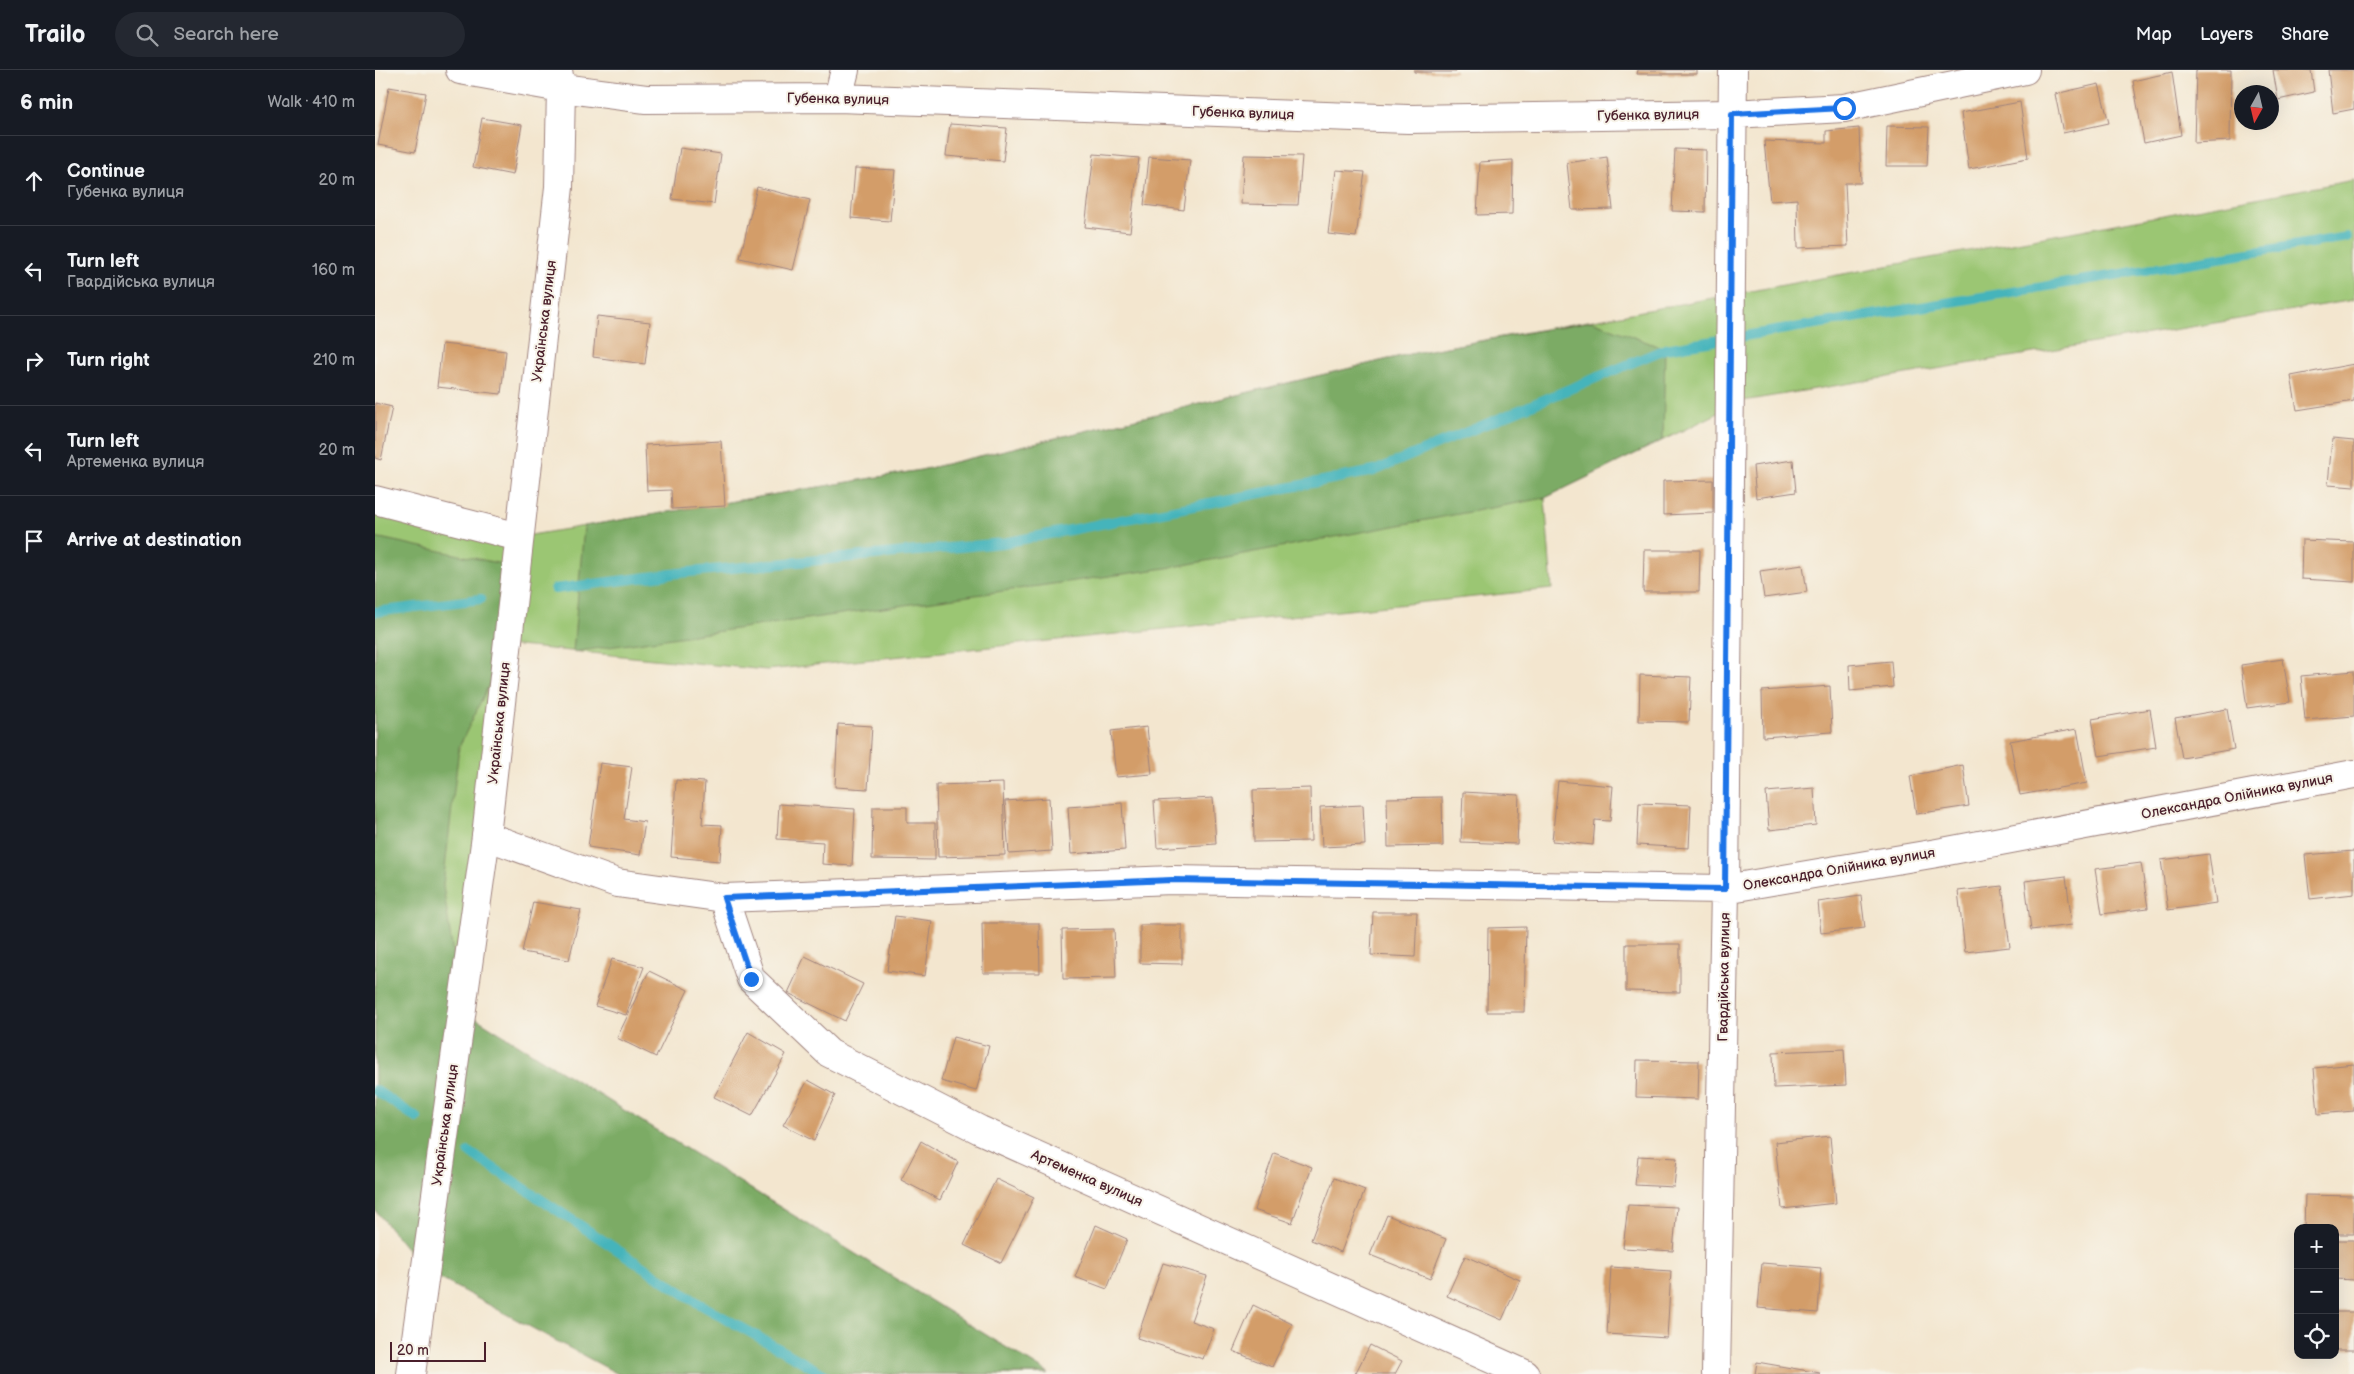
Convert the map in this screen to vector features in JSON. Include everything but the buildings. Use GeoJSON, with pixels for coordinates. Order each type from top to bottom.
{"type":"FeatureCollection","features":[{"type":"Feature","properties":{"kind":"street","name":"Губенка вулиця"},"geometry":{"type":"LineString","coordinates":[[460,70],[560,79],[646,99],[838,98],[1408,118],[1732,114],[1844,108],[2025,70]]}},
{"type":"Feature","properties":{"kind":"street"},"geometry":{"type":"LineString","coordinates":[[838,98],[845,70]]}},
{"type":"Feature","properties":{"kind":"street","name":"Гвардійська вулиця"},"geometry":{"type":"LineString","coordinates":[[1716,1374],[1725,889],[1733,70]]}},
{"type":"Feature","properties":{"kind":"street","name":"Українська вулиця"},"geometry":{"type":"LineString","coordinates":[[411,1374],[486,836],[559,187],[560,79]]}},
{"type":"Feature","properties":{"kind":"street"},"geometry":{"type":"LineString","coordinates":[[375,500],[519,537]]}},
{"type":"Feature","properties":{"kind":"street","name":"Олександра Олійника вулиця"},"geometry":{"type":"LineString","coordinates":[[486,836],[617,883],[724,898],[1172,880],[1725,889],[1946,851],[2354,774]]}},
{"type":"Feature","properties":{"kind":"street","name":"Артеменка вулиця"},"geometry":{"type":"LineString","coordinates":[[724,898],[751,979],[829,1053],[980,1130],[1525,1374]]}},
{"type":"Feature","properties":{"kind":"green space"},"geometry":{"type":"Polygon","coordinates":[[[2354,180],[2354,300],[1743,401],[1545,498],[1552,589],[767,670],[508,645],[461,1009],[1049,1374],[618,1374],[375,1210],[375,500],[519,537],[921,470],[1414,353],[2354,180]]]}},
{"type":"Feature","properties":{"kind":"green space"},"geometry":{"type":"Polygon","coordinates":[[[1592,321],[1665,349],[1663,440],[1545,498],[1173,567],[573,652],[584,526],[921,470],[1414,353],[1592,321]]]}},
{"type":"Feature","properties":{"kind":"green space"},"geometry":{"type":"Polygon","coordinates":[[[375,537],[516,567],[508,645],[459,747],[443,885],[461,1009],[1049,1374],[618,1374],[424,1270],[375,1210],[375,537]]]}},
{"type":"Feature","properties":{"kind":"waterway"},"geometry":{"type":"LineString","coordinates":[[555,589],[679,573],[1003,543],[1374,471],[1665,349],[2347,237]]}},
{"type":"Feature","properties":{"kind":"waterway"},"geometry":{"type":"LineString","coordinates":[[375,612],[481,599]]}},
{"type":"Feature","properties":{"kind":"waterway"},"geometry":{"type":"LineString","coordinates":[[375,1090],[417,1118]]}},
{"type":"Feature","properties":{"kind":"waterway"},"geometry":{"type":"LineString","coordinates":[[469,1152],[698,1303],[824,1374]]}},
{"type":"Feature","properties":{"kind":"route"},"geometry":{"type":"LineString","coordinates":[[751,979],[724,898],[1172,880],[1725,889],[1732,114],[1844,108]]}}]}
